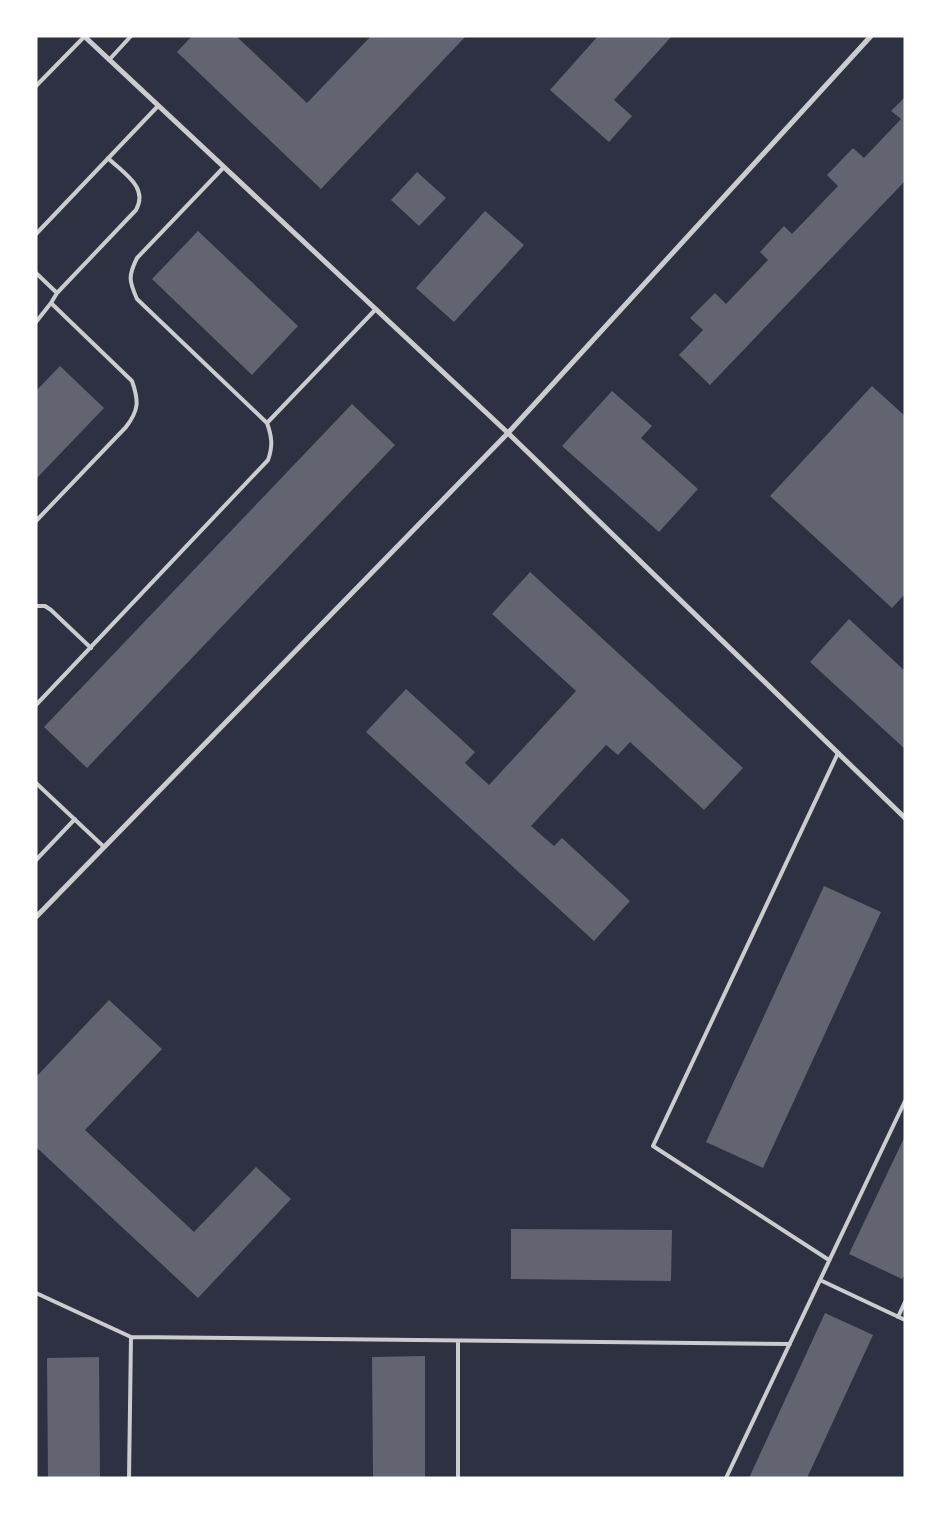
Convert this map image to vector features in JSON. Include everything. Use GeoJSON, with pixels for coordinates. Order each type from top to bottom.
{"type":"FeatureCollection","features":[{"type":"Feature","properties":{"kind":"street"},"geometry":{"type":"LineString","coordinates":[[84,36],[508,433],[905,818]]}},
{"type":"Feature","properties":{"kind":"street"},"geometry":{"type":"LineString","coordinates":[[36,917],[508,433],[870,36]]}},
{"type":"Feature","properties":{"kind":"lane"},"geometry":{"type":"LineString","coordinates":[[36,86],[84,36]]}},
{"type":"Feature","properties":{"kind":"lane"},"geometry":{"type":"LineString","coordinates":[[109,60],[131,36]]}},
{"type":"Feature","properties":{"kind":"lane"},"geometry":{"type":"LineString","coordinates":[[36,234],[158,106]]}},
{"type":"Feature","properties":{"kind":"lane"},"geometry":{"type":"LineString","coordinates":[[36,322],[57,293],[136,210],[140,203],[140,192],[136,186],[108,158]]}},
{"type":"Feature","properties":{"kind":"lane"},"geometry":{"type":"LineString","coordinates":[[36,705],[262,469],[268,460],[272,448],[272,436],[267,423],[137,299],[130,283],[131,271],[137,258],[224,167]]}},
{"type":"Feature","properties":{"kind":"lane"},"geometry":{"type":"LineString","coordinates":[[36,273],[57,293]]}},
{"type":"Feature","properties":{"kind":"lane"},"geometry":{"type":"LineString","coordinates":[[36,521],[126,427],[133,417],[137,405],[137,394],[132,381],[51,303]]}},
{"type":"Feature","properties":{"kind":"lane"},"geometry":{"type":"LineString","coordinates":[[267,423],[375,310]]}},
{"type":"Feature","properties":{"kind":"lane"},"geometry":{"type":"LineString","coordinates":[[36,606],[45,606],[51,610],[91,648]]}},
{"type":"Feature","properties":{"kind":"lane"},"geometry":{"type":"LineString","coordinates":[[829,1260],[653,1146],[838,754]]}},
{"type":"Feature","properties":{"kind":"lane"},"geometry":{"type":"LineString","coordinates":[[36,783],[104,847]]}},
{"type":"Feature","properties":{"kind":"lane"},"geometry":{"type":"LineString","coordinates":[[36,860],[75,819]]}},
{"type":"Feature","properties":{"kind":"lane"},"geometry":{"type":"LineString","coordinates":[[726,1478],[905,1101]]}},
{"type":"Feature","properties":{"kind":"lane"},"geometry":{"type":"LineString","coordinates":[[820,1280],[905,1320]]}},
{"type":"Feature","properties":{"kind":"lane"},"geometry":{"type":"LineString","coordinates":[[36,1293],[131,1336],[790,1344]]}},
{"type":"Feature","properties":{"kind":"lane"},"geometry":{"type":"LineString","coordinates":[[898,1317],[905,1302]]}},
{"type":"Feature","properties":{"kind":"lane"},"geometry":{"type":"LineString","coordinates":[[129,1478],[131,1336]]}},
{"type":"Feature","properties":{"kind":"lane"},"geometry":{"type":"LineString","coordinates":[[458,1341],[458,1478]]}},
{"type":"Feature","properties":{"kind":"building"},"geometry":{"type":"Polygon","coordinates":[[[192,36],[236,36],[307,103],[371,36],[466,36],[321,189],[177,52],[192,36]]]}},
{"type":"Feature","properties":{"kind":"building"},"geometry":{"type":"Polygon","coordinates":[[[598,36],[672,36],[614,100],[632,116],[609,142],[550,90],[598,36]]]}},
{"type":"Feature","properties":{"kind":"building"},"geometry":{"type":"Polygon","coordinates":[[[905,97],[905,181],[710,385],[679,355],[703,330],[690,318],[715,293],[726,304],[768,260],[760,252],[784,226],[792,234],[838,186],[827,175],[853,148],[864,158],[901,119],[891,111],[905,97]]]}},
{"type":"Feature","properties":{"kind":"building"},"geometry":{"type":"Polygon","coordinates":[[[417,172],[446,198],[419,226],[391,200],[417,172]]]}},
{"type":"Feature","properties":{"kind":"building"},"geometry":{"type":"Polygon","coordinates":[[[485,211],[524,245],[454,322],[416,288],[485,211]]]}},
{"type":"Feature","properties":{"kind":"building"},"geometry":{"type":"Polygon","coordinates":[[[198,231],[298,326],[252,375],[152,279],[198,231]]]}},
{"type":"Feature","properties":{"kind":"building"},"geometry":{"type":"Polygon","coordinates":[[[60,366],[104,408],[36,479],[36,391],[60,366]]]}},
{"type":"Feature","properties":{"kind":"building"},"geometry":{"type":"Polygon","coordinates":[[[872,386],[905,416],[905,594],[892,608],[770,496],[872,386]]]}},
{"type":"Feature","properties":{"kind":"building"},"geometry":{"type":"Polygon","coordinates":[[[612,391],[652,426],[641,438],[698,489],[659,532],[562,446],[612,391]]]}},
{"type":"Feature","properties":{"kind":"building"},"geometry":{"type":"Polygon","coordinates":[[[352,404],[395,445],[87,768],[44,727],[352,404]]]}},
{"type":"Feature","properties":{"kind":"building"},"geometry":{"type":"Polygon","coordinates":[[[530,572],[743,768],[704,810],[630,742],[618,755],[606,745],[531,826],[554,846],[562,838],[630,901],[594,941],[366,732],[406,689],[475,752],[465,763],[489,785],[576,691],[492,614],[530,572]]]}},
{"type":"Feature","properties":{"kind":"building"},"geometry":{"type":"Polygon","coordinates":[[[849,619],[905,671],[905,749],[810,662],[849,619]]]}},
{"type":"Feature","properties":{"kind":"building"},"geometry":{"type":"Polygon","coordinates":[[[824,886],[881,912],[763,1168],[706,1142],[824,886]]]}},
{"type":"Feature","properties":{"kind":"building"},"geometry":{"type":"Polygon","coordinates":[[[109,1000],[162,1049],[85,1130],[194,1232],[256,1167],[291,1199],[198,1298],[36,1147],[36,1077],[109,1000]]]}},
{"type":"Feature","properties":{"kind":"building"},"geometry":{"type":"Polygon","coordinates":[[[905,1136],[905,1274],[902,1279],[849,1254],[905,1136]]]}},
{"type":"Feature","properties":{"kind":"building"},"geometry":{"type":"Polygon","coordinates":[[[511,1229],[672,1230],[671,1281],[511,1279],[511,1229]]]}},
{"type":"Feature","properties":{"kind":"building"},"geometry":{"type":"Polygon","coordinates":[[[825,1313],[873,1335],[807,1478],[749,1478],[825,1313]]]}},
{"type":"Feature","properties":{"kind":"building"},"geometry":{"type":"Polygon","coordinates":[[[425,1356],[425,1478],[373,1478],[372,1357],[425,1356]]]}},
{"type":"Feature","properties":{"kind":"building"},"geometry":{"type":"Polygon","coordinates":[[[99,1357],[100,1478],[48,1478],[47,1358],[99,1357]]]}}]}
